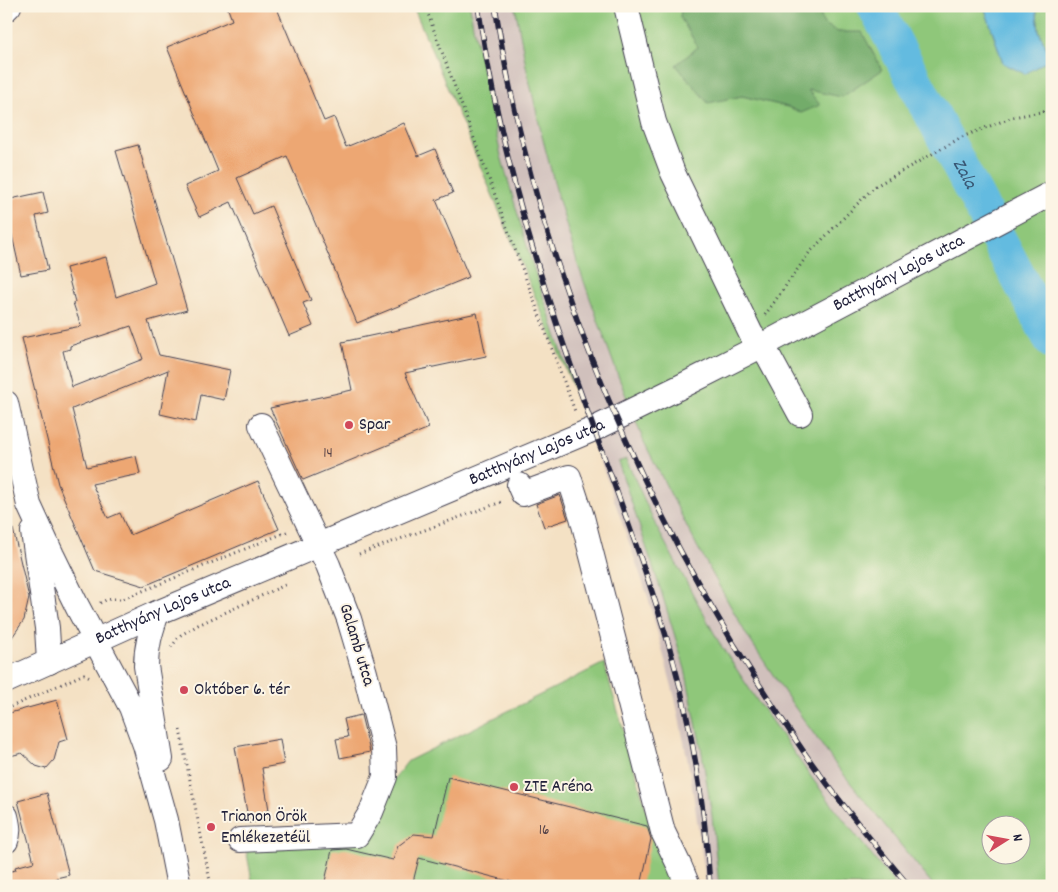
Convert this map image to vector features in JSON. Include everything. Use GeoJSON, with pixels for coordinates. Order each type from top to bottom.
{"type":"FeatureCollection","features":[{"type":"Feature","properties":{"kind":"street"},"geometry":{"type":"LineString","coordinates":[[626,6],[654,122],[674,174],[756,340],[768,355],[800,414]]}},
{"type":"Feature","properties":{"kind":"street","name":"Batthyány Lajos utca"},"geometry":{"type":"LineString","coordinates":[[6,681],[157,612],[580,436],[682,386],[756,340],[799,326],[1052,193]]}},
{"type":"Feature","properties":{"kind":"street"},"geometry":{"type":"LineString","coordinates":[[6,403],[29,505],[47,628],[49,662]]}},
{"type":"Feature","properties":{"kind":"street","name":"Galamb utca"},"geometry":{"type":"LineString","coordinates":[[240,840],[357,836],[371,812],[385,777],[384,748],[365,672],[349,619],[331,573],[261,425]]}},
{"type":"Feature","properties":{"kind":"street"},"geometry":{"type":"LineString","coordinates":[[519,485],[522,494],[569,477],[582,517],[663,832],[688,886]]}},
{"type":"Feature","properties":{"kind":"street"},"geometry":{"type":"LineString","coordinates":[[29,505],[81,614],[131,707],[145,745],[166,820],[179,886]]}},
{"type":"Feature","properties":{"kind":"street"},"geometry":{"type":"LineString","coordinates":[[157,612],[149,637],[146,666],[160,756],[166,820]]}},
{"type":"Feature","properties":{"kind":"street"},"geometry":{"type":"LineString","coordinates":[[6,816],[9,834],[6,841]]}},
{"type":"Feature","properties":{"kind":"path"},"geometry":{"type":"LineString","coordinates":[[424,6],[578,420]]}},
{"type":"Feature","properties":{"kind":"path"},"geometry":{"type":"LineString","coordinates":[[756,340],[810,253],[874,187],[957,140],[1013,117],[1052,110]]}},
{"type":"Feature","properties":{"kind":"path"},"geometry":{"type":"LineString","coordinates":[[81,614],[108,599],[123,599],[308,523]]}},
{"type":"Feature","properties":{"kind":"path"},"geometry":{"type":"LineString","coordinates":[[170,648],[181,635],[198,625],[293,581]]}},
{"type":"Feature","properties":{"kind":"path"},"geometry":{"type":"LineString","coordinates":[[6,708],[84,674],[95,680]]}},
{"type":"Feature","properties":{"kind":"path"},"geometry":{"type":"LineString","coordinates":[[179,722],[211,886]]}},
{"type":"Feature","properties":{"kind":"shaded area"},"geometry":{"type":"Polygon","coordinates":[[[470,6],[515,6],[542,136],[578,265],[644,442],[697,546],[746,634],[836,765],[934,886],[897,886],[813,781],[720,644],[656,526],[625,459],[618,462],[685,669],[701,747],[712,816],[719,886],[705,886],[690,772],[675,698],[648,597],[531,260],[501,156],[470,6]]]}},
{"type":"Feature","properties":{"kind":"green space"},"geometry":{"type":"Polygon","coordinates":[[[413,6],[470,6],[501,156],[531,260],[576,394],[413,6]]]}},
{"type":"Feature","properties":{"kind":"green space"},"geometry":{"type":"Polygon","coordinates":[[[515,6],[682,6],[680,17],[698,47],[708,102],[742,96],[788,107],[801,113],[807,90],[862,33],[838,32],[822,23],[818,6],[984,6],[1003,62],[1051,58],[1039,31],[1036,6],[1052,6],[1052,886],[934,886],[836,765],[789,699],[746,634],[697,546],[644,442],[578,265],[542,136],[515,6]]]}},
{"type":"Feature","properties":{"kind":"green space"},"geometry":{"type":"Polygon","coordinates":[[[682,6],[818,6],[823,23],[838,32],[862,32],[882,70],[842,97],[808,90],[820,105],[801,113],[788,107],[742,96],[708,103],[676,65],[698,47],[680,17],[682,6]]]}},
{"type":"Feature","properties":{"kind":"green space"},"geometry":{"type":"Polygon","coordinates":[[[626,459],[656,526],[720,644],[814,781],[897,886],[719,886],[712,816],[701,747],[685,669],[618,462],[626,459]]]}},
{"type":"Feature","properties":{"kind":"green space","name":"ZTE Aréna"},"geometry":{"type":"Polygon","coordinates":[[[604,663],[647,812],[679,886],[253,886],[244,838],[356,826],[408,761],[604,663]]]}},
{"type":"Feature","properties":{"kind":"water"},"geometry":{"type":"Polygon","coordinates":[[[984,6],[1036,6],[1039,31],[1051,58],[1025,74],[1003,63],[984,6]]]}},
{"type":"Feature","properties":{"kind":"building"},"geometry":{"type":"Polygon","coordinates":[[[227,6],[276,6],[324,121],[334,117],[346,147],[404,123],[418,156],[435,149],[453,193],[436,200],[469,277],[357,323],[287,156],[237,178],[253,214],[271,206],[311,300],[303,303],[313,326],[289,336],[231,202],[199,217],[185,186],[218,171],[167,47],[232,20],[227,6]]]}},
{"type":"Feature","properties":{"kind":"building"},"geometry":{"type":"Polygon","coordinates":[[[138,145],[187,310],[148,321],[159,355],[230,370],[224,400],[201,395],[196,422],[160,414],[168,370],[72,409],[87,467],[136,456],[140,474],[92,484],[108,518],[120,513],[130,535],[258,481],[279,529],[144,586],[95,571],[58,484],[22,338],[81,326],[73,303],[75,302],[66,268],[106,257],[116,297],[155,283],[116,151],[138,145]],[[131,326],[70,346],[70,349],[63,351],[72,387],[143,359],[131,326]]]}},
{"type":"Feature","properties":{"kind":"building"},"geometry":{"type":"Polygon","coordinates":[[[43,192],[48,213],[36,216],[48,270],[21,275],[6,209],[6,200],[43,192]]]}},
{"type":"Feature","properties":{"kind":"building"},"geometry":{"type":"Polygon","coordinates":[[[477,313],[486,356],[405,373],[429,428],[303,480],[270,408],[352,390],[342,342],[477,313]]]}},
{"type":"Feature","properties":{"kind":"building"},"geometry":{"type":"Polygon","coordinates":[[[560,495],[568,519],[544,527],[536,504],[560,495]]]}},
{"type":"Feature","properties":{"kind":"building"},"geometry":{"type":"Polygon","coordinates":[[[13,529],[29,598],[24,620],[6,646],[6,530],[13,529]]]}},
{"type":"Feature","properties":{"kind":"building"},"geometry":{"type":"Polygon","coordinates":[[[57,700],[68,739],[59,742],[54,760],[46,769],[36,766],[22,753],[6,757],[6,714],[57,700]]]}},
{"type":"Feature","properties":{"kind":"building"},"geometry":{"type":"Polygon","coordinates":[[[361,715],[370,752],[340,758],[336,739],[348,737],[344,719],[361,715]]]}},
{"type":"Feature","properties":{"kind":"building"},"geometry":{"type":"Polygon","coordinates":[[[280,739],[284,764],[262,768],[269,810],[266,811],[268,819],[249,823],[235,747],[280,739]]]}},
{"type":"Feature","properties":{"kind":"building","name":"ZTE Aréna"},"geometry":{"type":"Polygon","coordinates":[[[448,777],[647,826],[651,839],[641,886],[528,886],[419,858],[412,886],[324,886],[332,850],[346,849],[393,860],[398,846],[414,834],[434,836],[448,777]]]}},
{"type":"Feature","properties":{"kind":"building"},"geometry":{"type":"Polygon","coordinates":[[[47,793],[69,875],[56,878],[58,886],[6,886],[6,872],[16,870],[15,867],[34,862],[18,801],[47,793]]]}},
{"type":"Feature","properties":{"kind":"waterway","name":"Zala"},"geometry":{"type":"LineString","coordinates":[[875,6],[1052,341]]}},
{"type":"Feature","properties":{"kind":"railway"},"geometry":{"type":"LineString","coordinates":[[478,6],[501,129],[533,251],[571,365],[645,572],[677,675],[699,780],[710,886]]}},
{"type":"Feature","properties":{"kind":"railway"},"geometry":{"type":"LineString","coordinates":[[495,6],[512,95],[533,184],[560,272],[592,358],[628,443],[668,526],[712,607],[759,684],[823,778],[909,886]]}},
{"type":"Feature","properties":{"kind":"place","name":"Spar"},"geometry":{"type":"Point","coordinates":[349,425]}},
{"type":"Feature","properties":{"kind":"place","name":"Október 6. tér"},"geometry":{"type":"Point","coordinates":[184,690]}},
{"type":"Feature","properties":{"kind":"place","name":"ZTE Aréna"},"geometry":{"type":"Point","coordinates":[514,787]}},
{"type":"Feature","properties":{"kind":"place","name":"Trianon Örök Emlékezetéül"},"geometry":{"type":"Point","coordinates":[211,827]}}]}
